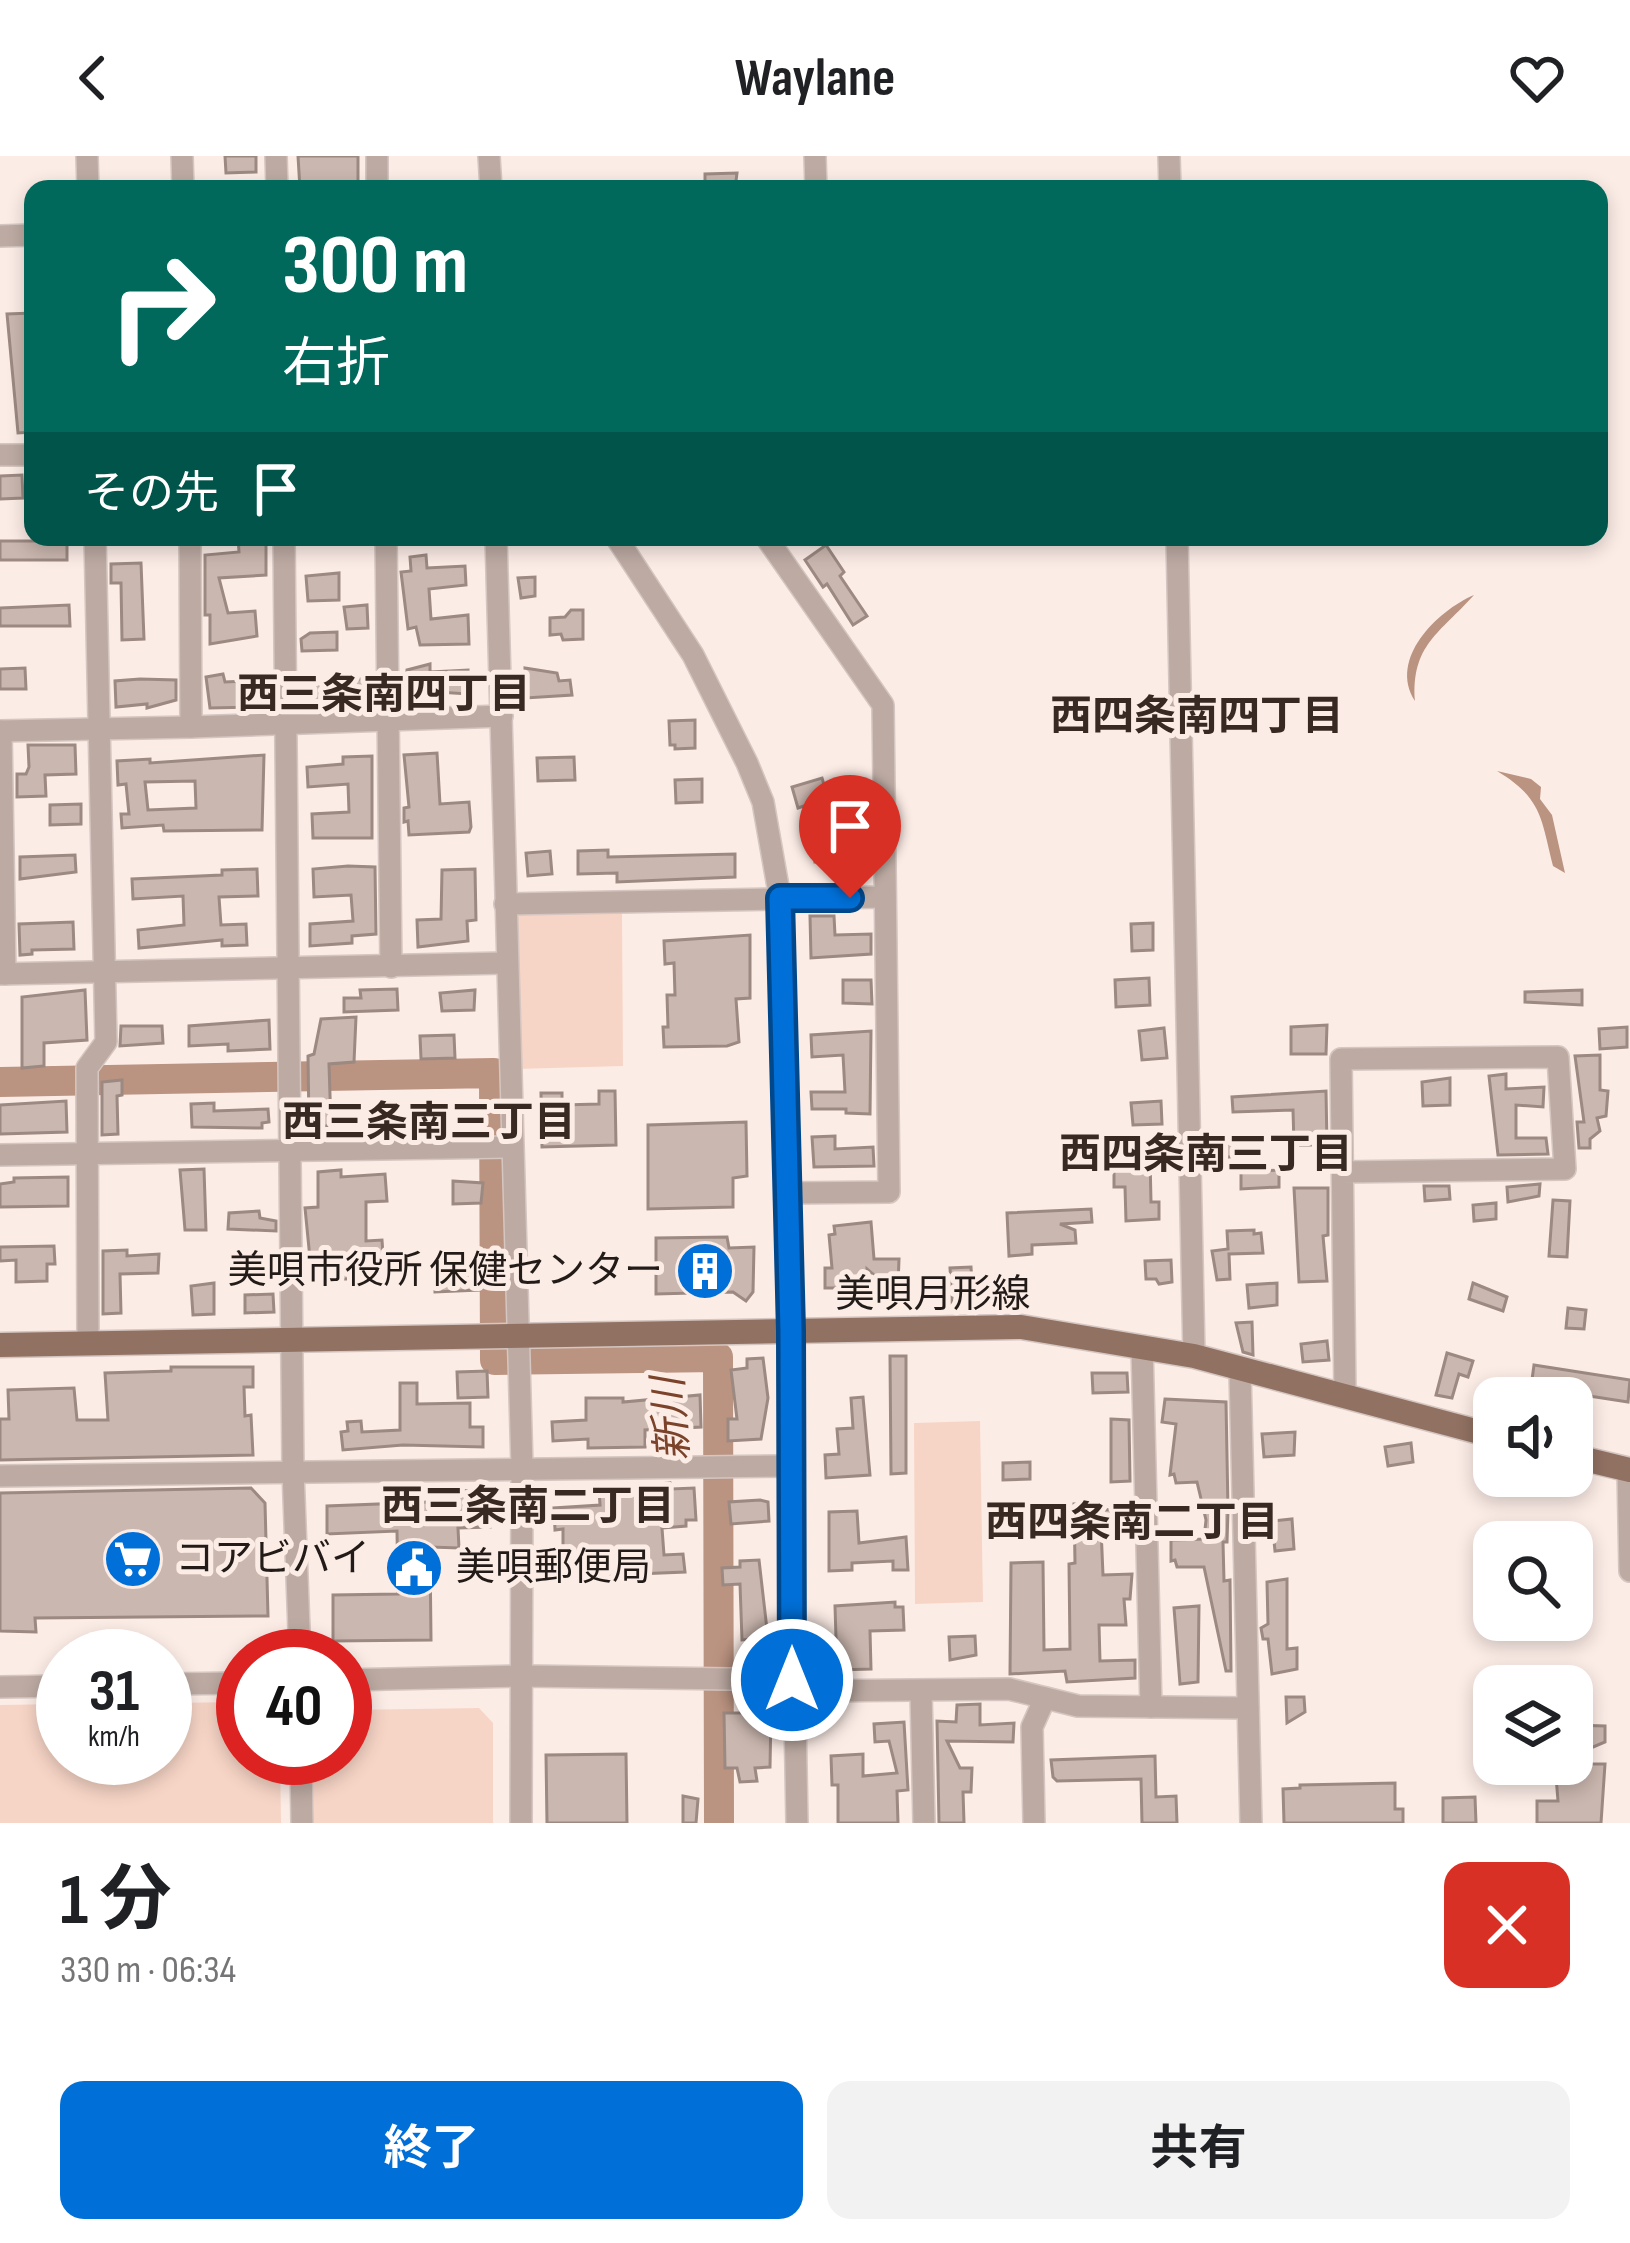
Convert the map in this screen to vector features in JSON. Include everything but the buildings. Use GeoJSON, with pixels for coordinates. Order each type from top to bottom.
{"type":"FeatureCollection","features":[{"type":"Feature","properties":{"kind":"main road","name":"美唄月形線"},"geometry":{"type":"LineString","coordinates":[[0,1345],[1021,1328],[1194,1356],[1473,1431]]}},
{"type":"Feature","properties":{"kind":"main road"},"geometry":{"type":"LineString","coordinates":[[1593,1461],[1629,1470]]}},
{"type":"Feature","properties":{"kind":"street"},"geometry":{"type":"LineString","coordinates":[[88,1344],[87,1068],[106,1042],[95,546]]}},
{"type":"Feature","properties":{"kind":"street"},"geometry":{"type":"LineString","coordinates":[[190,546],[191,727]]}},
{"type":"Feature","properties":{"kind":"street"},"geometry":{"type":"LineString","coordinates":[[284,546],[293,1471],[299,1629]]}},
{"type":"Feature","properties":{"kind":"street"},"geometry":{"type":"LineString","coordinates":[[386,546],[391,967]]}},
{"type":"Feature","properties":{"kind":"street"},"geometry":{"type":"LineString","coordinates":[[496,546],[522,1467],[521,1823]]}},
{"type":"Feature","properties":{"kind":"street"},"geometry":{"type":"LineString","coordinates":[[622,546],[693,655],[746,764],[763,802],[780,898],[797,1823]]}},
{"type":"Feature","properties":{"kind":"street"},"geometry":{"type":"LineString","coordinates":[[772,546],[883,705],[889,1192],[787,1193]]}},
{"type":"Feature","properties":{"kind":"street"},"geometry":{"type":"LineString","coordinates":[[1177,546],[1194,1356]]}},
{"type":"Feature","properties":{"kind":"street"},"geometry":{"type":"LineString","coordinates":[[502,716],[1,731],[3,974],[505,963]]}},
{"type":"Feature","properties":{"kind":"street"},"geometry":{"type":"LineString","coordinates":[[505,904],[885,897]]}},
{"type":"Feature","properties":{"kind":"street"},"geometry":{"type":"LineString","coordinates":[[1342,1172],[1565,1169],[1558,1058],[1341,1059],[1342,1172],[1345,1397]]}},
{"type":"Feature","properties":{"kind":"street"},"geometry":{"type":"LineString","coordinates":[[0,1155],[511,1147]]}},
{"type":"Feature","properties":{"kind":"street"},"geometry":{"type":"LineString","coordinates":[[1142,1346],[1151,1707]]}},
{"type":"Feature","properties":{"kind":"street"},"geometry":{"type":"LineString","coordinates":[[1240,1371],[1251,1823]]}},
{"type":"Feature","properties":{"kind":"street"},"geometry":{"type":"LineString","coordinates":[[0,1476],[791,1466]]}},
{"type":"Feature","properties":{"kind":"street"},"geometry":{"type":"LineString","coordinates":[[1629,1470],[1630,1571]]}},
{"type":"Feature","properties":{"kind":"street"},"geometry":{"type":"LineString","coordinates":[[372,1679],[524,1676],[792,1680],[815,1691],[1009,1689],[1078,1706],[1248,1708]]}},
{"type":"Feature","properties":{"kind":"street"},"geometry":{"type":"LineString","coordinates":[[0,1688],[36,1687]]}},
{"type":"Feature","properties":{"kind":"street"},"geometry":{"type":"LineString","coordinates":[[921,1691],[924,1823]]}},
{"type":"Feature","properties":{"kind":"street"},"geometry":{"type":"LineString","coordinates":[[1034,1823],[1032,1727],[1045,1698]]}},
{"type":"Feature","properties":{"kind":"street"},"geometry":{"type":"LineString","coordinates":[[301,1785],[302,1823]]}},
{"type":"Feature","properties":{"kind":"shaded area"},"geometry":{"type":"Polygon","coordinates":[[[1474,595],[1423,653],[1415,701],[1408,685],[1412,653],[1432,624],[1474,595]]]}},
{"type":"Feature","properties":{"kind":"shaded area"},"geometry":{"type":"Polygon","coordinates":[[[1497,771],[1531,779],[1541,787],[1540,799],[1552,815],[1565,873],[1553,866],[1531,800],[1497,771]]]}},
{"type":"Feature","properties":{"kind":"shaded area"},"geometry":{"type":"Polygon","coordinates":[[[622,911],[623,1066],[516,1069],[514,915],[622,911]]]}},
{"type":"Feature","properties":{"kind":"shaded area"},"geometry":{"type":"Polygon","coordinates":[[[980,1421],[983,1602],[915,1604],[914,1423],[980,1421]]]}},
{"type":"Feature","properties":{"kind":"shaded area"},"geometry":{"type":"Polygon","coordinates":[[[216,1702],[216,1785],[280,1785],[281,1823],[0,1823],[0,1705],[36,1704],[36,1785],[192,1785],[192,1703],[216,1702]]]}},
{"type":"Feature","properties":{"kind":"shaded area"},"geometry":{"type":"Polygon","coordinates":[[[479,1708],[493,1723],[493,1823],[314,1823],[313,1785],[372,1785],[372,1710],[479,1708]]]}},
{"type":"Feature","properties":{"kind":"waterway","name":"新川"},"geometry":{"type":"LineString","coordinates":[[0,1082],[494,1073],[495,1360],[718,1357],[719,1823]]}},
{"type":"Feature","properties":{"kind":"place","name":"美唄市役所 保健センター"},"geometry":{"type":"Point","coordinates":[705,1271]}},
{"type":"Feature","properties":{"kind":"place","name":"コアビバイ"},"geometry":{"type":"Point","coordinates":[133,1559]}},
{"type":"Feature","properties":{"kind":"place","name":"美唄郵便局"},"geometry":{"type":"Point","coordinates":[414,1568]}},
{"type":"Feature","properties":{"kind":"district","name":"西三条南四丁目"},"geometry":{"type":"Point","coordinates":[384,695]}},
{"type":"Feature","properties":{"kind":"district","name":"西四条南四丁目"},"geometry":{"type":"Point","coordinates":[1197,717]}},
{"type":"Feature","properties":{"kind":"district","name":"西三条南三丁目"},"geometry":{"type":"Point","coordinates":[429,1123]}},
{"type":"Feature","properties":{"kind":"district","name":"西四条南三丁目"},"geometry":{"type":"Point","coordinates":[1206,1155]}},
{"type":"Feature","properties":{"kind":"district","name":"西三条南二丁目"},"geometry":{"type":"Point","coordinates":[528,1507]}},
{"type":"Feature","properties":{"kind":"district","name":"西四条南二丁目"},"geometry":{"type":"Point","coordinates":[1132,1523]}},
{"type":"Feature","properties":{"kind":"route"},"geometry":{"type":"LineString","coordinates":[[792,1680],[791,1331],[780,898],[850,898]]}}]}
